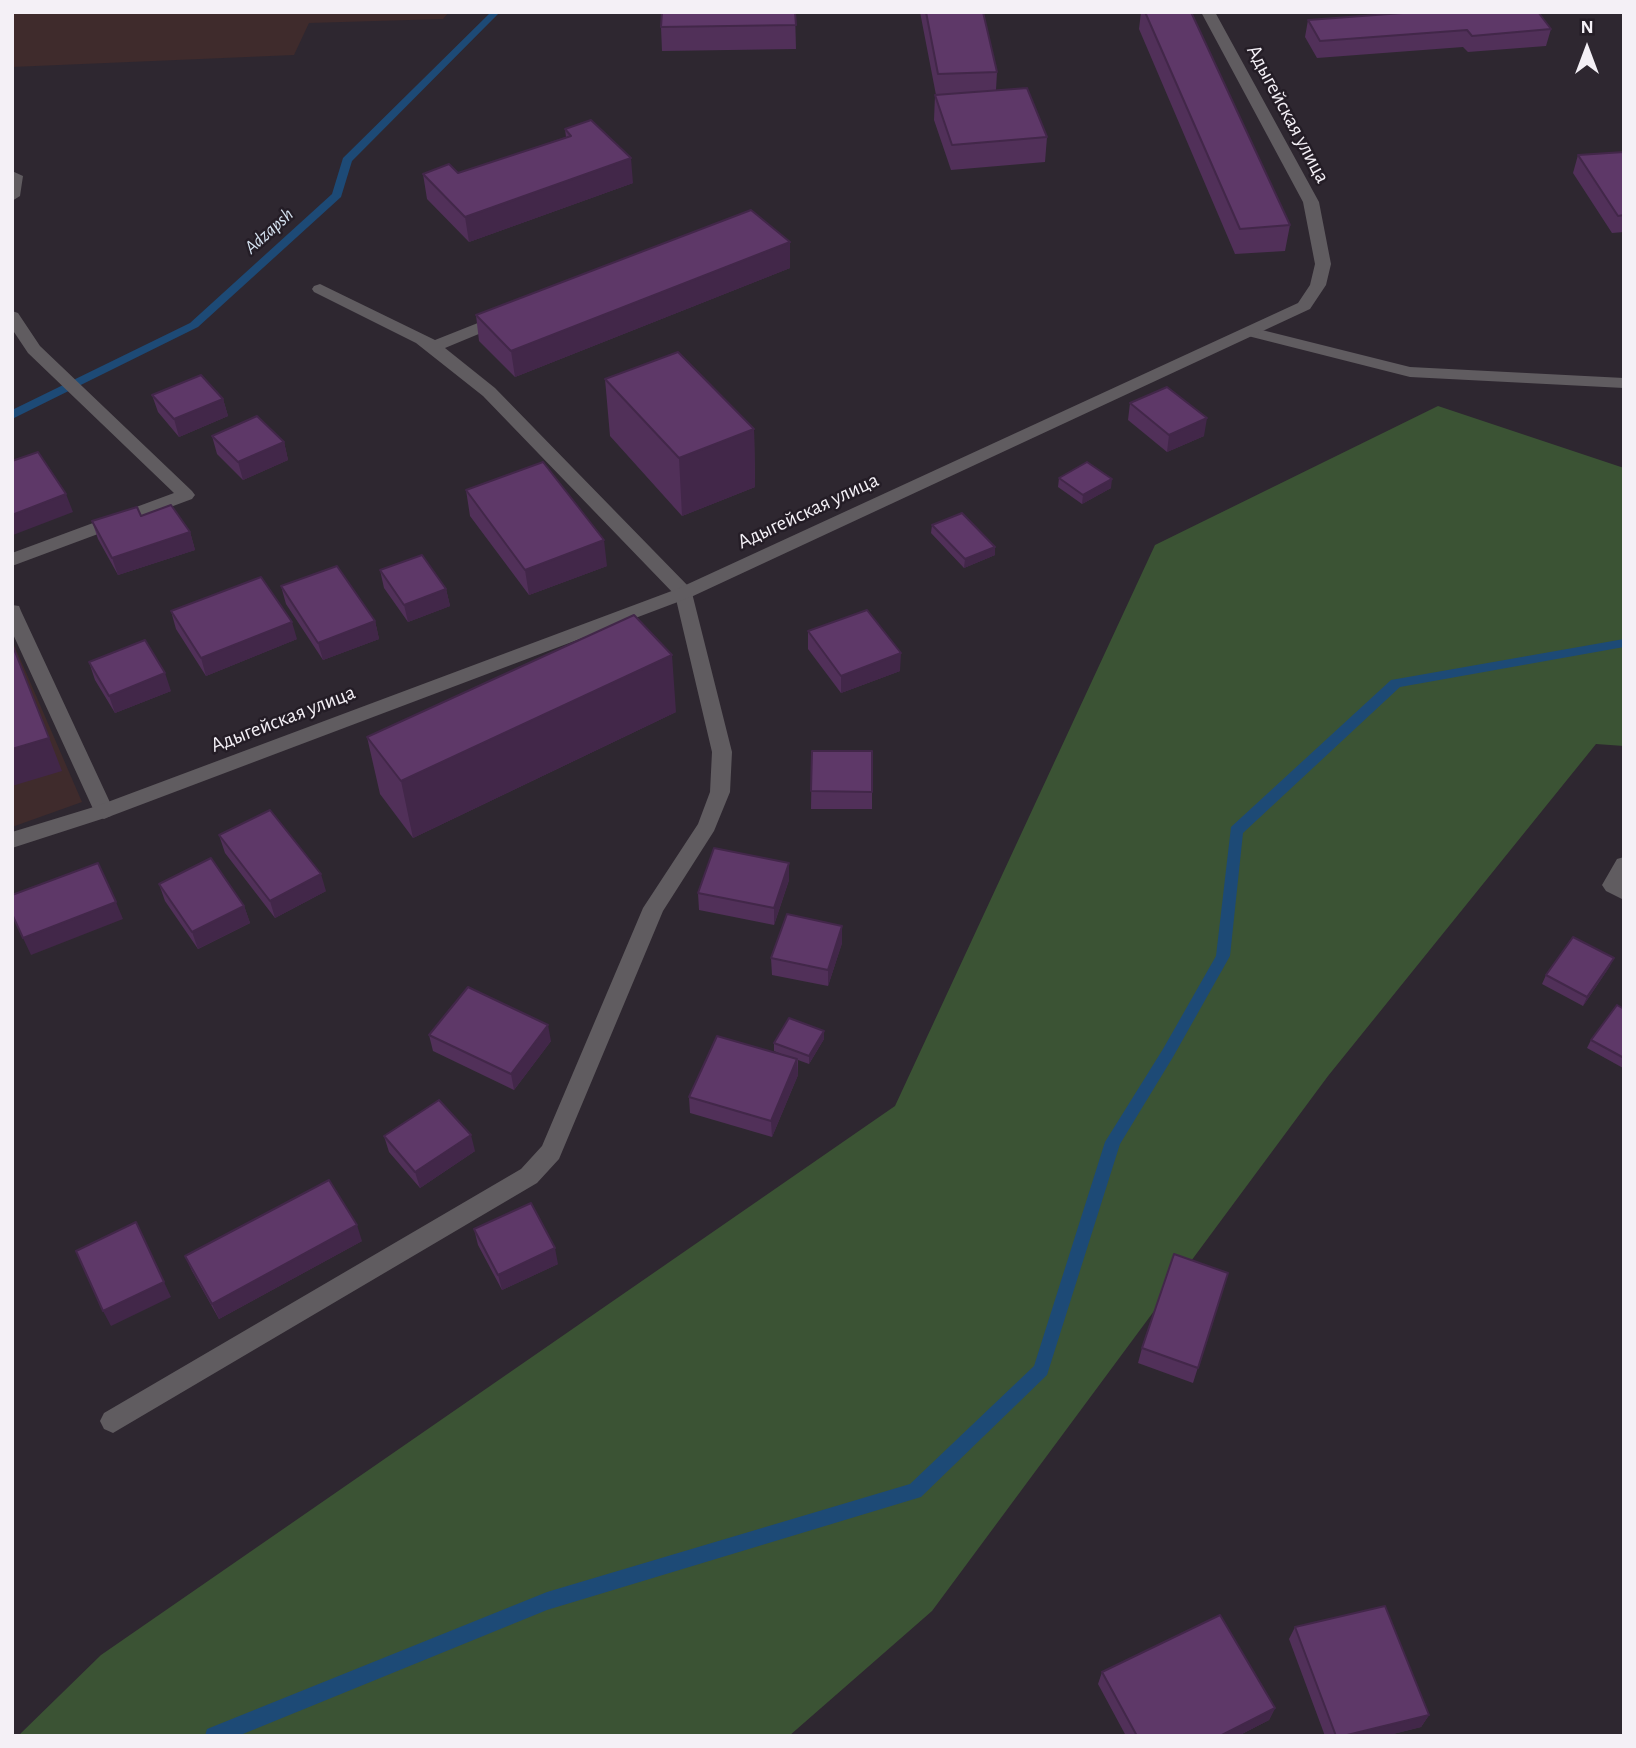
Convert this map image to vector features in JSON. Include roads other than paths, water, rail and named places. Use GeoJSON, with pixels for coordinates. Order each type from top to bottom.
{"type":"FeatureCollection","features":[{"type":"Feature","properties":{"kind":"street","name":"Адыгейская улица"},"geometry":{"type":"LineString","coordinates":[[12,839],[104,811],[684,593],[1304,306],[1318,285],[1323,264],[1311,202],[1208,12]]}},
{"type":"Feature","properties":{"kind":"street"},"geometry":{"type":"LineString","coordinates":[[12,176],[15,176],[12,196]]}},
{"type":"Feature","properties":{"kind":"street"},"geometry":{"type":"LineString","coordinates":[[113,1421],[529,1176],[551,1152],[654,908],[707,826],[720,792],[722,752],[684,593],[489,392],[433,347],[320,289]]}},
{"type":"Feature","properties":{"kind":"street"},"geometry":{"type":"LineString","coordinates":[[433,347],[522,311]]}},
{"type":"Feature","properties":{"kind":"street"},"geometry":{"type":"LineString","coordinates":[[12,316],[34,349],[186,495],[17,556],[12,561]]}},
{"type":"Feature","properties":{"kind":"street"},"geometry":{"type":"LineString","coordinates":[[1250,332],[1410,372],[1624,383]]}},
{"type":"Feature","properties":{"kind":"street"},"geometry":{"type":"LineString","coordinates":[[12,611],[104,811]]}},
{"type":"Feature","properties":{"kind":"street"},"geometry":{"type":"LineString","coordinates":[[1624,864],[1613,885],[1624,892]]}},
{"type":"Feature","properties":{"kind":"waterway","name":"Adzapsh"},"geometry":{"type":"LineString","coordinates":[[12,415],[194,325],[337,195],[347,160],[496,12]]}},
{"type":"Feature","properties":{"kind":"waterway"},"geometry":{"type":"LineString","coordinates":[[214,1736],[547,1601],[915,1491],[1041,1370],[1113,1142],[1223,956],[1236,831],[1396,683],[1624,643]]}}]}
